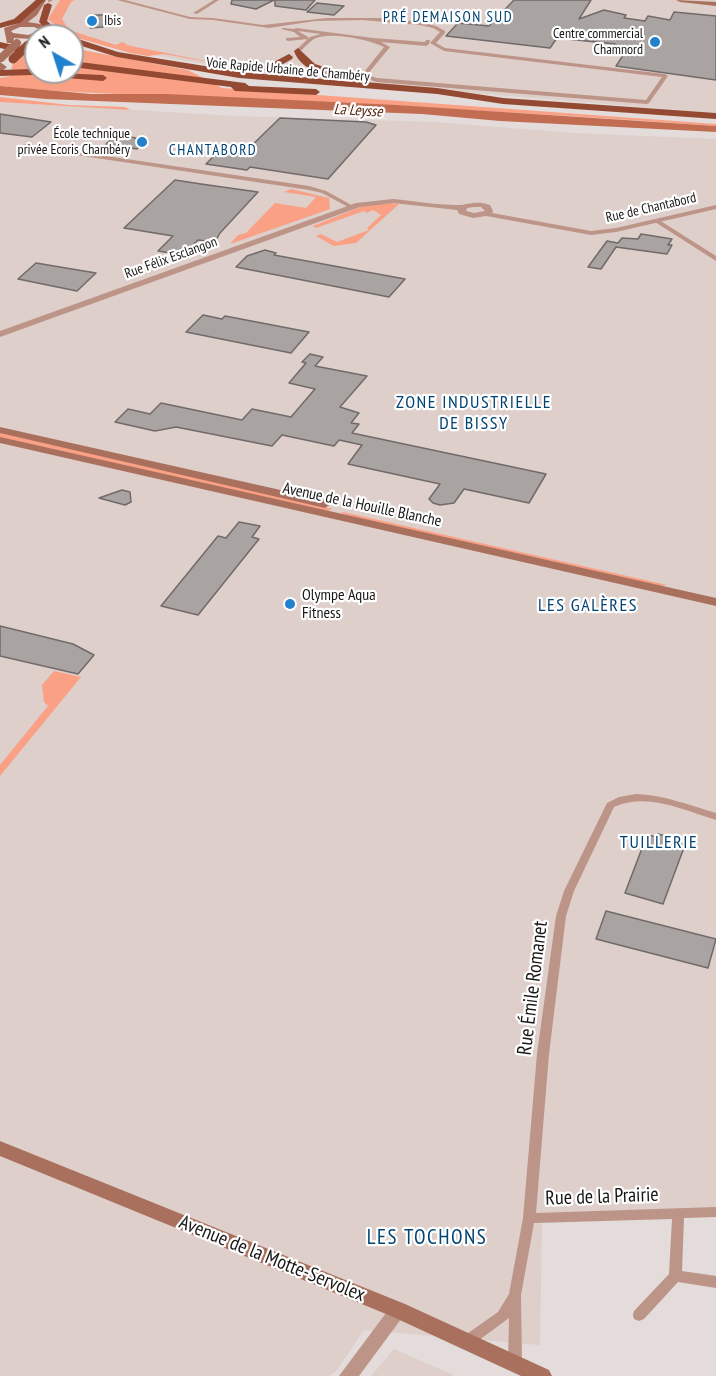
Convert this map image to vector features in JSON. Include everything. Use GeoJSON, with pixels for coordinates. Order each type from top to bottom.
{"type":"FeatureCollection","features":[{"type":"Feature","properties":{"kind":"highway"},"geometry":{"type":"LineString","coordinates":[[0,27],[17,21],[47,1]]}},
{"type":"Feature","properties":{"kind":"highway"},"geometry":{"type":"LineString","coordinates":[[45,24],[43,22],[47,1]]}},
{"type":"Feature","properties":{"kind":"highway"},"geometry":{"type":"LineString","coordinates":[[0,27],[14,34]]}},
{"type":"Feature","properties":{"kind":"highway"},"geometry":{"type":"LineString","coordinates":[[0,45],[24,50]]}},
{"type":"Feature","properties":{"kind":"highway"},"geometry":{"type":"LineString","coordinates":[[84,45],[213,71],[267,78],[472,95],[503,101],[716,116]]}},
{"type":"Feature","properties":{"kind":"highway"},"geometry":{"type":"LineString","coordinates":[[84,48],[110,60],[132,59]]}},
{"type":"Feature","properties":{"kind":"highway"},"geometry":{"type":"LineString","coordinates":[[213,71],[242,73],[266,70],[282,65],[298,48]]}},
{"type":"Feature","properties":{"kind":"highway"},"geometry":{"type":"LineString","coordinates":[[298,48],[300,57],[306,63],[376,86]]}},
{"type":"Feature","properties":{"kind":"highway"},"geometry":{"type":"LineString","coordinates":[[24,49],[13,59],[13,64],[24,70]]}},
{"type":"Feature","properties":{"kind":"highway"},"geometry":{"type":"LineString","coordinates":[[0,57],[24,58]]}},
{"type":"Feature","properties":{"kind":"highway"},"geometry":{"type":"LineString","coordinates":[[154,57],[168,57],[235,70],[266,70]]}},
{"type":"Feature","properties":{"kind":"highway","name":"Voie Rapide Urbaine de Chambéry"},"geometry":{"type":"LineString","coordinates":[[84,60],[210,77],[503,101]]}},
{"type":"Feature","properties":{"kind":"highway","name":"Voie Rapide Urbaine de Chambéry"},"geometry":{"type":"LineString","coordinates":[[84,66],[176,78],[325,93],[84,76]]}},
{"type":"Feature","properties":{"kind":"highway"},"geometry":{"type":"LineString","coordinates":[[0,73],[24,72]]}},
{"type":"Feature","properties":{"kind":"highway"},"geometry":{"type":"LineString","coordinates":[[0,73],[24,73]]}},
{"type":"Feature","properties":{"kind":"highway","name":"Voie Rapide Urbaine de Chambéry"},"geometry":{"type":"LineString","coordinates":[[358,95],[716,121]]}},
{"type":"Feature","properties":{"kind":"main road"},"geometry":{"type":"LineString","coordinates":[[680,0],[716,4]]}},
{"type":"Feature","properties":{"kind":"main road"},"geometry":{"type":"LineString","coordinates":[[0,73],[3,69],[0,57],[14,34],[47,1]]}},
{"type":"Feature","properties":{"kind":"main road"},"geometry":{"type":"LineString","coordinates":[[37,24],[47,1]]}},
{"type":"Feature","properties":{"kind":"main road"},"geometry":{"type":"LineString","coordinates":[[14,34],[24,35]]}},
{"type":"Feature","properties":{"kind":"main road"},"geometry":{"type":"LineString","coordinates":[[14,34],[24,35]]}},
{"type":"Feature","properties":{"kind":"main road","name":"Avenue de la Houille Blanche"},"geometry":{"type":"LineString","coordinates":[[0,430],[716,592]]}},
{"type":"Feature","properties":{"kind":"main road","name":"Avenue de la Houille Blanche"},"geometry":{"type":"LineString","coordinates":[[0,440],[716,602]]}},
{"type":"Feature","properties":{"kind":"main road","name":"Avenue de la Motte-Servolex"},"geometry":{"type":"LineString","coordinates":[[0,1148],[398,1310],[542,1376]]}},
{"type":"Feature","properties":{"kind":"street"},"geometry":{"type":"LineString","coordinates":[[119,0],[178,14],[295,31],[298,48]]}},
{"type":"Feature","properties":{"kind":"street"},"geometry":{"type":"LineString","coordinates":[[194,15],[217,0]]}},
{"type":"Feature","properties":{"kind":"street"},"geometry":{"type":"LineString","coordinates":[[264,26],[330,20],[397,21],[431,25],[443,32],[434,42],[444,49],[665,76],[647,102],[376,80],[364,76],[387,47],[373,40]]}},
{"type":"Feature","properties":{"kind":"street"},"geometry":{"type":"LineString","coordinates":[[298,48],[309,31],[318,23],[330,20]]}},
{"type":"Feature","properties":{"kind":"street"},"geometry":{"type":"LineString","coordinates":[[287,25],[309,31],[416,45],[428,44],[428,41]]}},
{"type":"Feature","properties":{"kind":"street"},"geometry":{"type":"LineString","coordinates":[[298,48],[316,36],[348,37]]}},
{"type":"Feature","properties":{"kind":"street"},"geometry":{"type":"LineString","coordinates":[[288,39],[298,48]]}},
{"type":"Feature","properties":{"kind":"street"},"geometry":{"type":"LineString","coordinates":[[25,146],[309,188],[326,192],[352,207]]}},
{"type":"Feature","properties":{"kind":"street","name":"Rue de Chantabord"},"geometry":{"type":"LineString","coordinates":[[352,207],[366,203],[393,201],[461,208],[462,212],[469,215],[486,214],[591,233],[716,207]]}},
{"type":"Feature","properties":{"kind":"street","name":"Rue Félix Esclangon"},"geometry":{"type":"LineString","coordinates":[[0,334],[352,207]]}},
{"type":"Feature","properties":{"kind":"street"},"geometry":{"type":"LineString","coordinates":[[657,221],[716,259]]}},
{"type":"Feature","properties":{"kind":"street","name":"Rue Émile Romanet"},"geometry":{"type":"LineString","coordinates":[[515,1365],[515,1295],[529,1218],[548,1011],[561,916],[569,891],[610,805],[618,800],[644,796],[716,817]]}},
{"type":"Feature","properties":{"kind":"street","name":"Rue de la Prairie"},"geometry":{"type":"LineString","coordinates":[[529,1218],[716,1212]]}},
{"type":"Feature","properties":{"kind":"street","name":"Rue de la Prairie"},"geometry":{"type":"LineString","coordinates":[[675,1276],[678,1214]]}},
{"type":"Feature","properties":{"kind":"street"},"geometry":{"type":"LineString","coordinates":[[639,1315],[675,1276],[716,1282]]}},
{"type":"Feature","properties":{"kind":"street","name":"Rue Émile Romanet"},"geometry":{"type":"LineString","coordinates":[[466,1342],[503,1316],[515,1295]]}},
{"type":"Feature","properties":{"kind":"street"},"geometry":{"type":"LineString","coordinates":[[348,1376],[398,1310]]}},
{"type":"Feature","properties":{"kind":"shaded area"},"geometry":{"type":"Polygon","coordinates":[[[0,0],[716,0],[716,113],[279,77],[130,51],[84,35],[84,24],[24,25],[0,21],[0,0]]]}},
{"type":"Feature","properties":{"kind":"shaded area"},"geometry":{"type":"Polygon","coordinates":[[[60,0],[75,0],[71,2],[62,19],[65,24],[54,24],[48,19],[60,0]]]}},
{"type":"Feature","properties":{"kind":"shaded area"},"geometry":{"type":"Polygon","coordinates":[[[84,35],[116,45],[122,42],[126,45],[236,67],[164,54],[148,56],[84,40],[84,35]]]}},
{"type":"Feature","properties":{"kind":"shaded area"},"geometry":{"type":"Polygon","coordinates":[[[84,50],[188,70],[222,88],[716,124],[716,126],[476,110],[89,93],[0,86],[0,78],[11,76],[12,66],[24,51],[24,84],[84,84],[84,50]]]}},
{"type":"Feature","properties":{"kind":"shaded area"},"geometry":{"type":"Polygon","coordinates":[[[0,97],[69,105],[125,107],[130,110],[0,102],[0,97]]]}},
{"type":"Feature","properties":{"kind":"shaded area"},"geometry":{"type":"Polygon","coordinates":[[[0,102],[236,116],[436,122],[574,133],[716,139],[716,1215],[542,1223],[540,1345],[364,1330],[337,1370],[329,1376],[0,1376],[0,102]]]}},
{"type":"Feature","properties":{"kind":"shaded area"},"geometry":{"type":"Polygon","coordinates":[[[291,189],[329,198],[330,209],[230,244],[238,235],[246,233],[275,203],[306,208],[316,197],[284,192],[291,189]]]}},
{"type":"Feature","properties":{"kind":"shaded area"},"geometry":{"type":"Polygon","coordinates":[[[399,204],[356,243],[334,246],[316,236],[321,234],[337,242],[369,230],[367,228],[381,215],[373,210],[316,228],[313,226],[365,205],[399,204]]]}},
{"type":"Feature","properties":{"kind":"shaded area"},"geometry":{"type":"Polygon","coordinates":[[[0,432],[332,509],[328,511],[0,439],[0,432]]]}},
{"type":"Feature","properties":{"kind":"shaded area"},"geometry":{"type":"Polygon","coordinates":[[[341,513],[667,585],[660,586],[353,517],[341,513]]]}},
{"type":"Feature","properties":{"kind":"shaded area"},"geometry":{"type":"Polygon","coordinates":[[[54,671],[81,677],[0,776],[0,765],[48,706],[44,702],[42,685],[54,671]]]}},
{"type":"Feature","properties":{"kind":"shaded area"},"geometry":{"type":"Polygon","coordinates":[[[394,1349],[451,1374],[454,1376],[371,1376],[394,1349]]]}},
{"type":"Feature","properties":{"kind":"water","name":"La Leysse"},"geometry":{"type":"Polygon","coordinates":[[[0,86],[91,94],[167,94],[396,105],[716,126],[716,132],[500,121],[422,114],[46,99],[0,95],[0,86]]]}},
{"type":"Feature","properties":{"kind":"building"},"geometry":{"type":"Polygon","coordinates":[[[232,0],[274,0],[256,9],[231,4],[232,0]]]}},
{"type":"Feature","properties":{"kind":"building"},"geometry":{"type":"Polygon","coordinates":[[[275,0],[315,0],[306,10],[275,6],[275,0]]]}},
{"type":"Feature","properties":{"kind":"building","name":"Centre commercial Chamnord"},"geometry":{"type":"Polygon","coordinates":[[[514,0],[591,0],[579,19],[604,10],[626,15],[624,18],[645,21],[648,16],[670,20],[674,12],[716,16],[716,80],[616,66],[624,54],[617,53],[620,48],[613,48],[615,44],[557,38],[550,48],[446,36],[458,23],[489,26],[514,0]]]}},
{"type":"Feature","properties":{"kind":"building"},"geometry":{"type":"Polygon","coordinates":[[[317,3],[344,6],[334,15],[307,12],[317,3]]]}},
{"type":"Feature","properties":{"kind":"building","name":"Ibis"},"geometry":{"type":"Polygon","coordinates":[[[92,15],[105,15],[103,27],[90,28],[92,15]]]}},
{"type":"Feature","properties":{"kind":"building"},"geometry":{"type":"Polygon","coordinates":[[[0,114],[51,122],[32,137],[0,133],[0,114]]]}},
{"type":"Feature","properties":{"kind":"building"},"geometry":{"type":"Polygon","coordinates":[[[280,118],[366,122],[376,125],[328,179],[250,167],[247,170],[206,164],[216,154],[245,152],[280,118]]]}},
{"type":"Feature","properties":{"kind":"building","name":"École technique privée Ecoris Chambéry"},"geometry":{"type":"Polygon","coordinates":[[[115,136],[147,140],[137,149],[106,144],[115,136]]]}},
{"type":"Feature","properties":{"kind":"building"},"geometry":{"type":"Polygon","coordinates":[[[175,180],[258,192],[220,233],[215,242],[198,240],[183,255],[158,251],[173,236],[124,228],[175,180]]]}},
{"type":"Feature","properties":{"kind":"building"},"geometry":{"type":"Polygon","coordinates":[[[641,234],[672,239],[668,245],[672,245],[667,254],[616,247],[601,269],[588,267],[607,241],[618,243],[622,238],[638,239],[641,234]]]}},
{"type":"Feature","properties":{"kind":"building"},"geometry":{"type":"Polygon","coordinates":[[[265,250],[276,253],[274,255],[405,279],[389,297],[236,267],[247,256],[265,250]]]}},
{"type":"Feature","properties":{"kind":"building"},"geometry":{"type":"Polygon","coordinates":[[[36,263],[96,273],[77,291],[18,279],[36,263]]]}},
{"type":"Feature","properties":{"kind":"building"},"geometry":{"type":"Polygon","coordinates":[[[203,315],[222,319],[225,316],[309,332],[291,353],[186,332],[203,315]]]}},
{"type":"Feature","properties":{"kind":"building"},"geometry":{"type":"Polygon","coordinates":[[[310,354],[323,357],[315,366],[367,376],[340,407],[359,413],[351,423],[359,424],[352,433],[546,474],[529,503],[464,489],[454,503],[440,505],[433,503],[429,499],[440,484],[348,464],[362,445],[339,440],[334,446],[282,435],[272,446],[176,427],[155,431],[115,422],[128,409],[150,414],[161,403],[242,420],[252,409],[291,417],[315,389],[289,383],[306,363],[302,362],[310,354]]]}},
{"type":"Feature","properties":{"kind":"building"},"geometry":{"type":"Polygon","coordinates":[[[122,490],[130,492],[131,502],[125,505],[99,498],[122,490]]]}},
{"type":"Feature","properties":{"kind":"building"},"geometry":{"type":"Polygon","coordinates":[[[239,522],[260,526],[252,537],[259,539],[198,615],[161,606],[218,536],[226,538],[239,522]]]}},
{"type":"Feature","properties":{"kind":"building"},"geometry":{"type":"Polygon","coordinates":[[[0,626],[73,644],[94,655],[78,674],[0,656],[0,626]]]}},
{"type":"Feature","properties":{"kind":"building"},"geometry":{"type":"Polygon","coordinates":[[[658,834],[678,839],[676,842],[685,845],[663,904],[625,893],[647,835],[657,837],[658,834]]]}},
{"type":"Feature","properties":{"kind":"building"},"geometry":{"type":"Polygon","coordinates":[[[606,911],[716,939],[708,968],[596,939],[606,911]]]}},
{"type":"Feature","properties":{"kind":"place","name":"Ibis"},"geometry":{"type":"Point","coordinates":[92,21]}},
{"type":"Feature","properties":{"kind":"place","name":"Centre commercial Chamnord"},"geometry":{"type":"Point","coordinates":[655,42]}},
{"type":"Feature","properties":{"kind":"place","name":"École technique privée Ecoris Chambéry"},"geometry":{"type":"Point","coordinates":[142,142]}},
{"type":"Feature","properties":{"kind":"place","name":"Olympe Aqua Fitness"},"geometry":{"type":"Point","coordinates":[290,604]}},
{"type":"Feature","properties":{"kind":"district","name":"PRÉ DEMAISON SUD"},"geometry":{"type":"Point","coordinates":[448,18]}},
{"type":"Feature","properties":{"kind":"district","name":"CHANTABORD"},"geometry":{"type":"Point","coordinates":[213,151]}},
{"type":"Feature","properties":{"kind":"district","name":"ZONE INDUSTRIELLE DE BISSY"},"geometry":{"type":"Point","coordinates":[474,413]}},
{"type":"Feature","properties":{"kind":"district","name":"LES GALÈRES"},"geometry":{"type":"Point","coordinates":[588,606]}},
{"type":"Feature","properties":{"kind":"district","name":"TUILLERIE"},"geometry":{"type":"Point","coordinates":[659,843]}},
{"type":"Feature","properties":{"kind":"district","name":"LES TOCHONS"},"geometry":{"type":"Point","coordinates":[427,1238]}}]}
